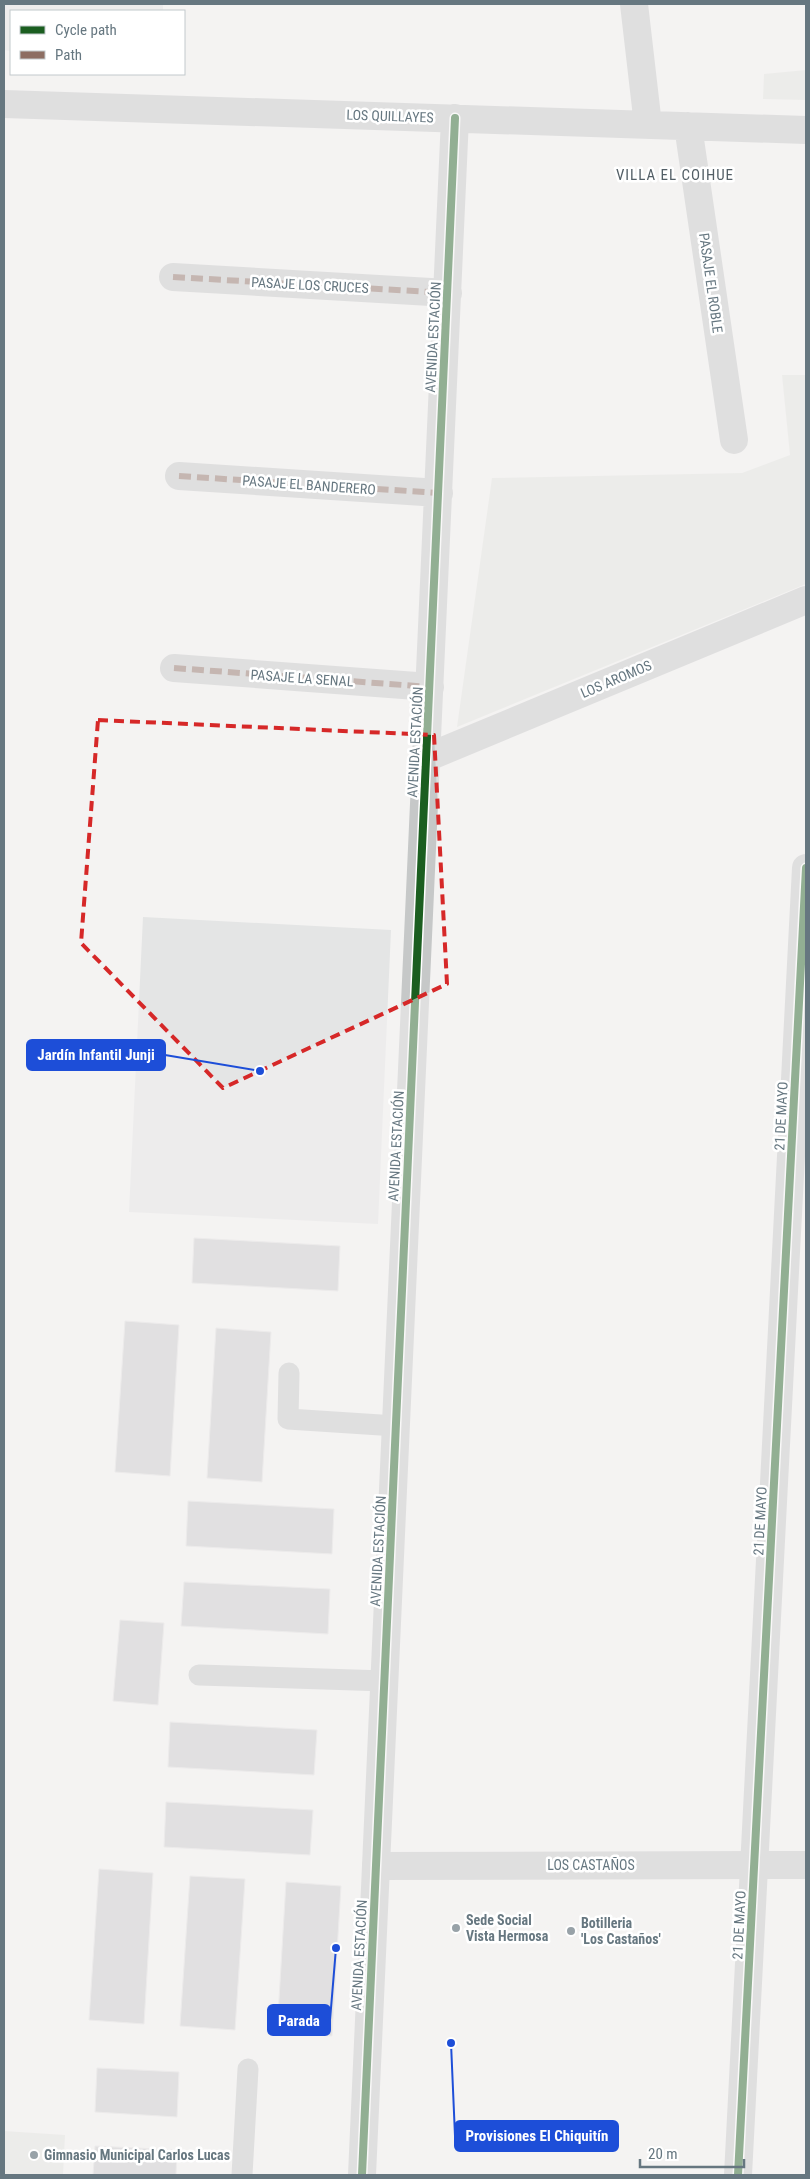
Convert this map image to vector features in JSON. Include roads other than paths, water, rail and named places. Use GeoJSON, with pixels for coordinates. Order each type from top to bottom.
{"type":"FeatureCollection","features":[{"type":"Feature","properties":{"kind":"street"},"geometry":{"type":"LineString","coordinates":[[634,4],[648,125]]}},
{"type":"Feature","properties":{"kind":"street","name":"LOS QUILLAYES"},"geometry":{"type":"LineString","coordinates":[[4,104],[806,130]]}},
{"type":"Feature","properties":{"kind":"street","name":"AVENIDA ESTACIÓN"},"geometry":{"type":"LineString","coordinates":[[362,2175],[455,118]]}},
{"type":"Feature","properties":{"kind":"street","name":"PASAJE EL ROBLE"},"geometry":{"type":"LineString","coordinates":[[688,126],[734,440]]}},
{"type":"Feature","properties":{"kind":"street","name":"PASAJE LOS CRUCES"},"geometry":{"type":"LineString","coordinates":[[173,277],[448,293]]}},
{"type":"Feature","properties":{"kind":"street","name":"PASAJE EL BANDERERO"},"geometry":{"type":"LineString","coordinates":[[179,476],[439,493]]}},
{"type":"Feature","properties":{"kind":"street","name":"LOS AROMOS"},"geometry":{"type":"LineString","coordinates":[[426,758],[806,600]]}},
{"type":"Feature","properties":{"kind":"street","name":"PASAJE LA SENAL"},"geometry":{"type":"LineString","coordinates":[[174,668],[430,687]]}},
{"type":"Feature","properties":{"kind":"street","name":"21 DE MAYO"},"geometry":{"type":"LineString","coordinates":[[738,2175],[754,1865],[796,1272],[806,868]]}},
{"type":"Feature","properties":{"kind":"street","name":"LOS CASTAÑOS"},"geometry":{"type":"LineString","coordinates":[[376,1866],[806,1865]]}},
{"type":"Feature","properties":{"kind":"lane"},"geometry":{"type":"LineString","coordinates":[[289,1373],[288,1420],[396,1426]]}},
{"type":"Feature","properties":{"kind":"lane"},"geometry":{"type":"LineString","coordinates":[[199,1674],[385,1681]]}},
{"type":"Feature","properties":{"kind":"lane"},"geometry":{"type":"LineString","coordinates":[[242,2175],[248,2069]]}},
{"type":"Feature","properties":{"kind":"place","name":"Jardín Infantil Junji"},"geometry":{"type":"Point","coordinates":[260,1071]}},
{"type":"Feature","properties":{"kind":"place","name":"Sede Social Vista Hermosa"},"geometry":{"type":"Point","coordinates":[456,1928]}},
{"type":"Feature","properties":{"kind":"place","name":"Botilleria 'Los Castaños'"},"geometry":{"type":"Point","coordinates":[571,1931]}},
{"type":"Feature","properties":{"kind":"place","name":"Parada"},"geometry":{"type":"Point","coordinates":[336,1948]}},
{"type":"Feature","properties":{"kind":"place","name":"Provisiones El Chiquitín"},"geometry":{"type":"Point","coordinates":[451,2043]}},
{"type":"Feature","properties":{"kind":"place","name":"Gimnasio Municipal Carlos Lucas"},"geometry":{"type":"Point","coordinates":[34,2155]}},
{"type":"Feature","properties":{"kind":"district","name":"VILLA EL COIHUE"},"geometry":{"type":"Point","coordinates":[675,175]}}]}
